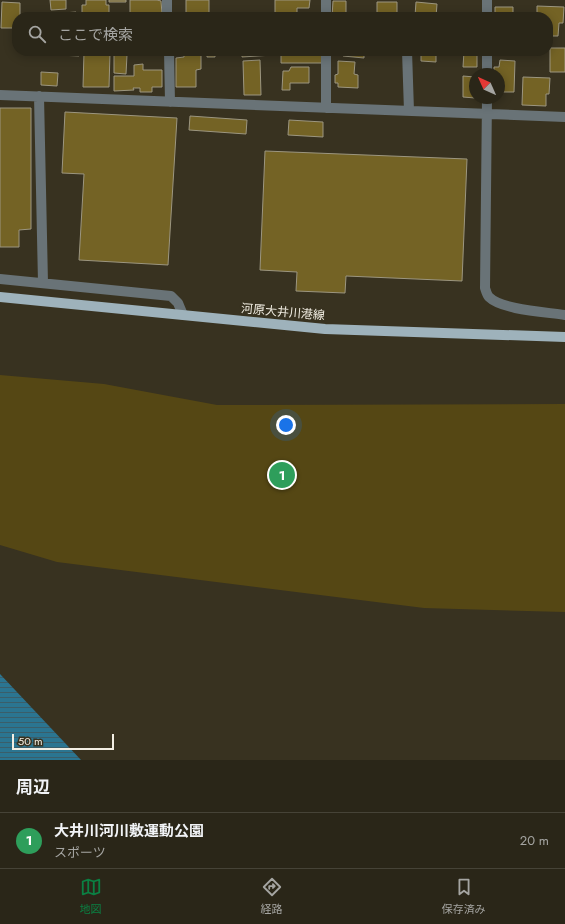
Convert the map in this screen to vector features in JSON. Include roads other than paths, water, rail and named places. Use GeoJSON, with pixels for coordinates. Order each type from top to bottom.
{"type":"FeatureCollection","features":[{"type":"Feature","properties":{"kind":"main road","name":"河原大井川港線"},"geometry":{"type":"LineString","coordinates":[[0,298],[326,329],[565,337]]}},
{"type":"Feature","properties":{"kind":"street"},"geometry":{"type":"LineString","coordinates":[[167,0],[167,12]]}},
{"type":"Feature","properties":{"kind":"street"},"geometry":{"type":"LineString","coordinates":[[326,0],[326,12]]}},
{"type":"Feature","properties":{"kind":"street"},"geometry":{"type":"LineString","coordinates":[[487,0],[487,12]]}},
{"type":"Feature","properties":{"kind":"street"},"geometry":{"type":"LineString","coordinates":[[169,56],[170,102]]}},
{"type":"Feature","properties":{"kind":"street"},"geometry":{"type":"LineString","coordinates":[[326,56],[326,108]]}},
{"type":"Feature","properties":{"kind":"street"},"geometry":{"type":"LineString","coordinates":[[407,56],[409,111]]}},
{"type":"Feature","properties":{"kind":"street"},"geometry":{"type":"LineString","coordinates":[[487,56],[487,68]]}},
{"type":"Feature","properties":{"kind":"street"},"geometry":{"type":"LineString","coordinates":[[0,95],[565,117]]}},
{"type":"Feature","properties":{"kind":"street"},"geometry":{"type":"LineString","coordinates":[[39,96],[43,283]]}},
{"type":"Feature","properties":{"kind":"street"},"geometry":{"type":"LineString","coordinates":[[488,104],[485,288],[488,296],[498,304],[526,310],[565,315]]}},
{"type":"Feature","properties":{"kind":"street"},"geometry":{"type":"LineString","coordinates":[[0,279],[171,296],[178,303],[183,315]]}},
{"type":"Feature","properties":{"kind":"water"},"geometry":{"type":"Polygon","coordinates":[[[0,674],[81,760],[0,760],[0,674]]]}},
{"type":"Feature","properties":{"kind":"place","name":"大井川河川敷運動公園"},"geometry":{"type":"Point","coordinates":[282,475]}}]}
